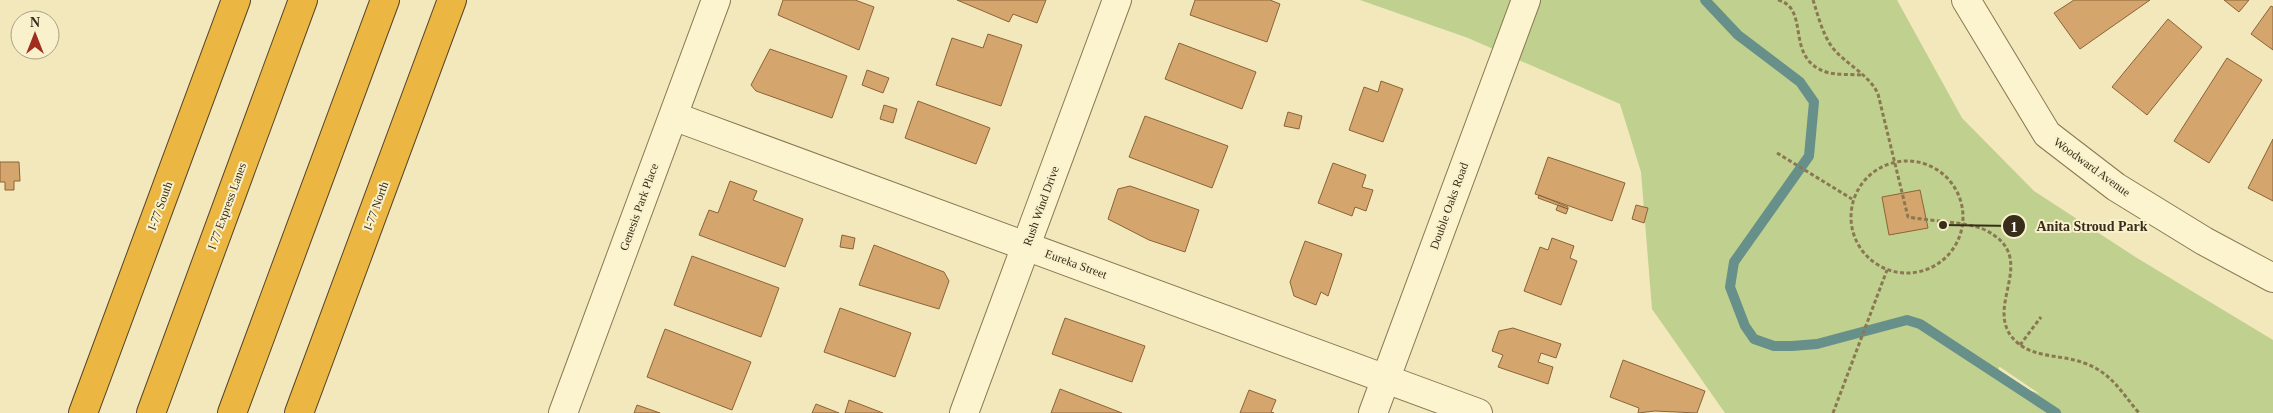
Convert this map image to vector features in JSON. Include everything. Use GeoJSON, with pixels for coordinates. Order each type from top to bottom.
{"type":"FeatureCollection","features":[{"type":"Feature","properties":{"kind":"highway","name":"I-77 South"},"geometry":{"type":"LineString","coordinates":[[83,413],[236,0]]}},
{"type":"Feature","properties":{"kind":"highway","name":"I 77 Express Lanes"},"geometry":{"type":"LineString","coordinates":[[151,413],[303,0]]}},
{"type":"Feature","properties":{"kind":"highway"},"geometry":{"type":"LineString","coordinates":[[232,413],[384,0]]}},
{"type":"Feature","properties":{"kind":"highway","name":"I-77 North"},"geometry":{"type":"LineString","coordinates":[[299,413],[452,0]]}},
{"type":"Feature","properties":{"kind":"street","name":"Genesis Park Place"},"geometry":{"type":"LineString","coordinates":[[563,413],[716,0]]}},
{"type":"Feature","properties":{"kind":"street","name":"Rush Wind Drive"},"geometry":{"type":"LineString","coordinates":[[964,413],[1117,0]]}},
{"type":"Feature","properties":{"kind":"street","name":"Double Oaks Road"},"geometry":{"type":"LineString","coordinates":[[1372,413],[1526,0]]}},
{"type":"Feature","properties":{"kind":"street","name":"Woodward Avenue"},"geometry":{"type":"LineString","coordinates":[[1966,0],[2047,134],[2116,187],[2204,241],[2273,278]]}},
{"type":"Feature","properties":{"kind":"street","name":"Eureka Street"},"geometry":{"type":"LineString","coordinates":[[673,116],[1478,413]]}},
{"type":"Feature","properties":{"kind":"path"},"geometry":{"type":"LineString","coordinates":[[1778,0],[1783,1],[1792,11],[1797,23],[1800,50],[1808,62],[1820,70],[1839,74],[1862,75]]}},
{"type":"Feature","properties":{"kind":"path"},"geometry":{"type":"LineString","coordinates":[[1813,0],[1823,30],[1832,46],[1874,84],[1908,217],[1981,228],[1996,236],[2006,246],[2011,258],[2012,269],[2005,298],[2005,325],[2011,336],[2020,345],[2047,355],[2085,363],[2110,377],[2139,413]]}},
{"type":"Feature","properties":{"kind":"path"},"geometry":{"type":"LineString","coordinates":[[1777,153],[1852,199]]}},
{"type":"Feature","properties":{"kind":"path"},"geometry":{"type":"LineString","coordinates":[[1918,161],[1937,168],[1950,178],[1960,193],[1964,212],[1963,225],[1958,242],[1946,257],[1928,269],[1906,273],[1887,270],[1874,264],[1858,248],[1851,224],[1852,199],[1861,184],[1877,169],[1894,162],[1918,161]]}},
{"type":"Feature","properties":{"kind":"path"},"geometry":{"type":"LineString","coordinates":[[1833,413],[1887,270]]}},
{"type":"Feature","properties":{"kind":"path"},"geometry":{"type":"LineString","coordinates":[[2020,345],[2041,317]]}},
{"type":"Feature","properties":{"kind":"green space"},"geometry":{"type":"Polygon","coordinates":[[[1360,0],[1897,0],[1962,118],[2034,191],[2137,258],[2273,340],[2273,413],[1725,413],[1652,309],[1641,172],[1620,104],[1468,38],[1360,0]],[[2000,367],[1995,379],[2040,394],[2000,367]]]}},
{"type":"Feature","properties":{"kind":"building"},"geometry":{"type":"Polygon","coordinates":[[[783,0],[855,0],[874,7],[859,50],[778,15],[783,0]]]}},
{"type":"Feature","properties":{"kind":"building"},"geometry":{"type":"Polygon","coordinates":[[[957,0],[1046,0],[1037,23],[1013,14],[1009,22],[957,0]]]}},
{"type":"Feature","properties":{"kind":"building"},"geometry":{"type":"Polygon","coordinates":[[[1195,0],[1270,0],[1280,4],[1267,42],[1190,15],[1195,0]]]}},
{"type":"Feature","properties":{"kind":"building"},"geometry":{"type":"Polygon","coordinates":[[[2074,0],[2150,0],[2080,49],[2054,13],[2074,0]]]}},
{"type":"Feature","properties":{"kind":"building"},"geometry":{"type":"Polygon","coordinates":[[[2224,0],[2249,0],[2239,12],[2224,0]]]}},
{"type":"Feature","properties":{"kind":"building"},"geometry":{"type":"Polygon","coordinates":[[[2271,6],[2273,7],[2273,50],[2251,34],[2271,6]]]}},
{"type":"Feature","properties":{"kind":"building"},"geometry":{"type":"Polygon","coordinates":[[[2168,19],[2202,47],[2147,115],[2112,87],[2168,19]]]}},
{"type":"Feature","properties":{"kind":"building"},"geometry":{"type":"Polygon","coordinates":[[[988,34],[1022,45],[1001,106],[936,85],[952,38],[983,48],[988,34]]]}},
{"type":"Feature","properties":{"kind":"building"},"geometry":{"type":"Polygon","coordinates":[[[1179,43],[1256,72],[1242,109],[1165,79],[1179,43]]]}},
{"type":"Feature","properties":{"kind":"building"},"geometry":{"type":"Polygon","coordinates":[[[770,49],[847,76],[832,118],[756,91],[751,85],[770,49]]]}},
{"type":"Feature","properties":{"kind":"building"},"geometry":{"type":"Polygon","coordinates":[[[2227,58],[2262,80],[2209,163],[2174,141],[2227,58]]]}},
{"type":"Feature","properties":{"kind":"building"},"geometry":{"type":"Polygon","coordinates":[[[867,70],[889,78],[883,93],[862,85],[867,70]]]}},
{"type":"Feature","properties":{"kind":"building"},"geometry":{"type":"Polygon","coordinates":[[[1381,81],[1403,89],[1383,142],[1349,130],[1364,87],[1378,92],[1381,81]]]}},
{"type":"Feature","properties":{"kind":"building"},"geometry":{"type":"Polygon","coordinates":[[[918,101],[990,128],[976,164],[905,138],[918,101]]]}},
{"type":"Feature","properties":{"kind":"building"},"geometry":{"type":"Polygon","coordinates":[[[884,105],[897,109],[893,123],[880,119],[884,105]]]}},
{"type":"Feature","properties":{"kind":"building"},"geometry":{"type":"Polygon","coordinates":[[[1288,112],[1302,116],[1299,129],[1284,126],[1288,112]]]}},
{"type":"Feature","properties":{"kind":"building"},"geometry":{"type":"Polygon","coordinates":[[[1145,116],[1228,146],[1212,188],[1129,157],[1145,116]]]}},
{"type":"Feature","properties":{"kind":"building"},"geometry":{"type":"Polygon","coordinates":[[[2273,139],[2273,201],[2248,188],[2273,139]]]}},
{"type":"Feature","properties":{"kind":"building"},"geometry":{"type":"Polygon","coordinates":[[[1548,157],[1625,183],[1612,221],[1535,194],[1548,157]]]}},
{"type":"Feature","properties":{"kind":"building"},"geometry":{"type":"Polygon","coordinates":[[[0,162],[19,162],[20,181],[14,181],[14,190],[5,190],[5,182],[0,182],[0,162]]]}},
{"type":"Feature","properties":{"kind":"building"},"geometry":{"type":"Polygon","coordinates":[[[1333,163],[1366,175],[1362,187],[1373,190],[1366,211],[1355,207],[1352,216],[1318,203],[1333,163]]]}},
{"type":"Feature","properties":{"kind":"building"},"geometry":{"type":"Polygon","coordinates":[[[730,181],[757,191],[753,200],[803,219],[785,267],[699,235],[709,210],[718,213],[730,181]]]}},
{"type":"Feature","properties":{"kind":"building"},"geometry":{"type":"Polygon","coordinates":[[[1130,186],[1199,210],[1185,252],[1149,240],[1108,219],[1118,189],[1130,186]]]}},
{"type":"Feature","properties":{"kind":"building"},"geometry":{"type":"Polygon","coordinates":[[[1920,190],[1928,228],[1889,235],[1882,197],[1920,190]]]}},
{"type":"Feature","properties":{"kind":"building"},"geometry":{"type":"Polygon","coordinates":[[[1539,195],[1568,207],[1568,209],[1538,198],[1539,195]]]}},
{"type":"Feature","properties":{"kind":"building"},"geometry":{"type":"Polygon","coordinates":[[[1558,205],[1568,209],[1566,214],[1556,210],[1558,205]]]}},
{"type":"Feature","properties":{"kind":"building"},"geometry":{"type":"Polygon","coordinates":[[[1636,205],[1648,208],[1644,223],[1632,219],[1636,205]]]}},
{"type":"Feature","properties":{"kind":"building"},"geometry":{"type":"Polygon","coordinates":[[[842,235],[855,238],[853,249],[840,247],[842,235]]]}},
{"type":"Feature","properties":{"kind":"building"},"geometry":{"type":"Polygon","coordinates":[[[1552,238],[1574,246],[1570,258],[1577,261],[1561,305],[1524,291],[1540,247],[1548,250],[1552,238]]]}},
{"type":"Feature","properties":{"kind":"building"},"geometry":{"type":"Polygon","coordinates":[[[1305,241],[1342,254],[1328,296],[1321,292],[1316,305],[1294,296],[1290,282],[1305,241]]]}},
{"type":"Feature","properties":{"kind":"building"},"geometry":{"type":"Polygon","coordinates":[[[874,245],[944,272],[949,281],[939,309],[859,285],[874,245]]]}},
{"type":"Feature","properties":{"kind":"building"},"geometry":{"type":"Polygon","coordinates":[[[692,256],[779,288],[761,337],[674,305],[692,256]]]}},
{"type":"Feature","properties":{"kind":"building"},"geometry":{"type":"Polygon","coordinates":[[[840,308],[911,333],[895,377],[824,352],[840,308]]]}},
{"type":"Feature","properties":{"kind":"building"},"geometry":{"type":"Polygon","coordinates":[[[1065,318],[1145,346],[1132,382],[1052,354],[1065,318]]]}},
{"type":"Feature","properties":{"kind":"building"},"geometry":{"type":"Polygon","coordinates":[[[1513,328],[1561,344],[1556,358],[1541,353],[1538,362],[1553,367],[1548,384],[1498,367],[1503,355],[1492,351],[1499,331],[1513,328]]]}},
{"type":"Feature","properties":{"kind":"building"},"geometry":{"type":"Polygon","coordinates":[[[665,329],[751,362],[732,410],[647,377],[665,329]]]}},
{"type":"Feature","properties":{"kind":"building"},"geometry":{"type":"Polygon","coordinates":[[[1623,360],[1705,391],[1697,413],[1655,411],[1638,413],[1639,408],[1610,397],[1623,360]]]}},
{"type":"Feature","properties":{"kind":"building"},"geometry":{"type":"Polygon","coordinates":[[[1060,389],[1122,413],[1051,413],[1060,389]]]}},
{"type":"Feature","properties":{"kind":"building"},"geometry":{"type":"Polygon","coordinates":[[[1249,390],[1276,400],[1271,412],[1274,413],[1240,413],[1249,390]]]}},
{"type":"Feature","properties":{"kind":"building"},"geometry":{"type":"Polygon","coordinates":[[[849,400],[883,413],[845,413],[849,400]]]}},
{"type":"Feature","properties":{"kind":"building"},"geometry":{"type":"Polygon","coordinates":[[[816,404],[839,413],[812,413],[816,404]]]}},
{"type":"Feature","properties":{"kind":"building"},"geometry":{"type":"Polygon","coordinates":[[[637,405],[660,413],[634,413],[637,405]]]}},
{"type":"Feature","properties":{"kind":"waterway"},"geometry":{"type":"LineString","coordinates":[[1705,0],[1738,35],[1800,82],[1814,102],[1809,156],[1734,262],[1730,287],[1745,326],[1754,339],[1774,346],[1817,344],[1907,320],[1920,324],[2056,413]]}},
{"type":"Feature","properties":{"kind":"place","name":"Anita Stroud Park"},"geometry":{"type":"Point","coordinates":[1943,225]}}]}
